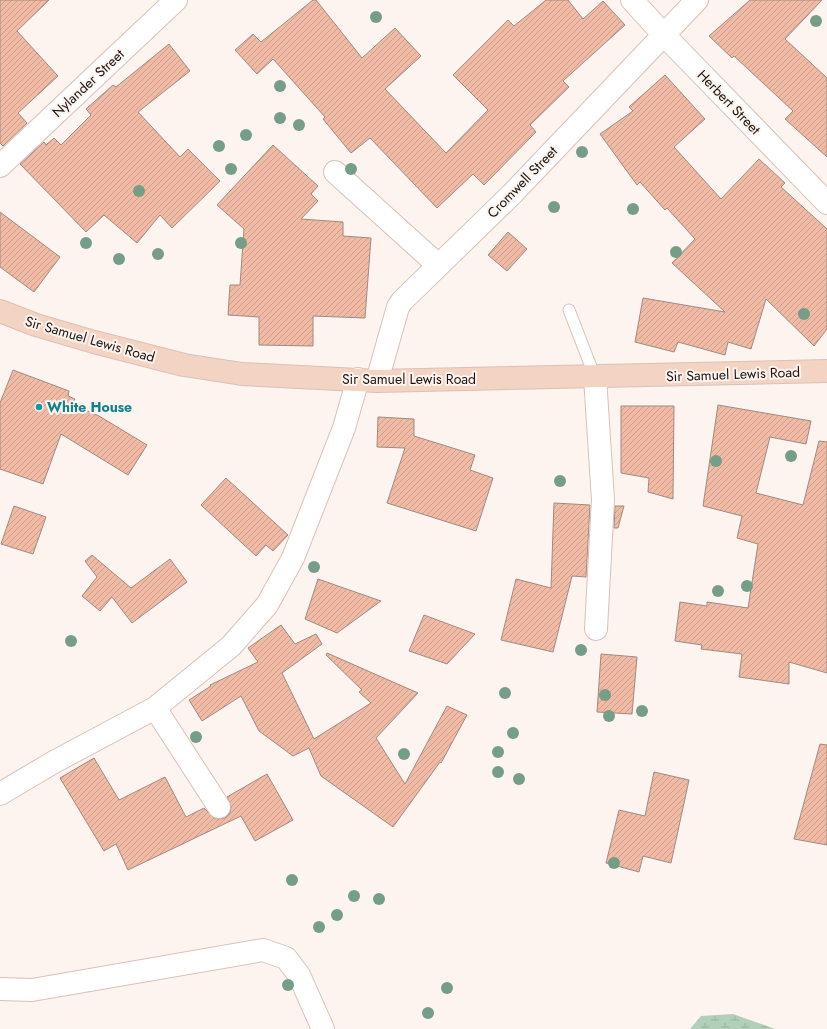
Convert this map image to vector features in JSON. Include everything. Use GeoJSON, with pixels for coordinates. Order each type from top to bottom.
{"type":"FeatureCollection","features":[{"type":"Feature","properties":{"kind":"main road","name":"Sir Samuel Lewis Road"},"geometry":{"type":"LineString","coordinates":[[0,311],[36,325],[184,366],[242,374],[368,380],[594,377],[827,371]]}},
{"type":"Feature","properties":{"kind":"street","name":"Nylander Street"},"geometry":{"type":"LineString","coordinates":[[0,166],[176,0]]}},
{"type":"Feature","properties":{"kind":"street","name":"Herbert Street"},"geometry":{"type":"LineString","coordinates":[[632,0],[827,203]]}},
{"type":"Feature","properties":{"kind":"street","name":"Cromwell Street"},"geometry":{"type":"LineString","coordinates":[[0,794],[54,762],[155,708],[231,646],[267,605],[293,558],[344,428],[368,380],[398,307],[438,265],[512,194],[697,0]]}},
{"type":"Feature","properties":{"kind":"street"},"geometry":{"type":"LineString","coordinates":[[335,172],[438,265]]}},
{"type":"Feature","properties":{"kind":"street"},"geometry":{"type":"LineString","coordinates":[[594,377],[603,500],[596,629]]}},
{"type":"Feature","properties":{"kind":"street"},"geometry":{"type":"LineString","coordinates":[[155,708],[219,807]]}},
{"type":"Feature","properties":{"kind":"street"},"geometry":{"type":"LineString","coordinates":[[0,989],[32,990],[263,950],[286,958],[299,975],[323,1029]]}},
{"type":"Feature","properties":{"kind":"lane"},"geometry":{"type":"LineString","coordinates":[[568,310],[594,377]]}},
{"type":"Feature","properties":{"kind":"green space"},"geometry":{"type":"Polygon","coordinates":[[[733,1014],[775,1029],[690,1029],[701,1016],[733,1014]]]}},
{"type":"Feature","properties":{"kind":"building"},"geometry":{"type":"Polygon","coordinates":[[[0,0],[49,0],[17,31],[58,76],[18,113],[27,123],[3,146],[0,143],[0,0]]]}},
{"type":"Feature","properties":{"kind":"building"},"geometry":{"type":"Polygon","coordinates":[[[313,0],[316,0],[362,58],[395,28],[421,56],[385,89],[446,153],[488,110],[453,75],[508,20],[514,26],[546,0],[568,0],[583,19],[603,1],[625,25],[563,81],[569,87],[530,125],[536,132],[484,185],[473,174],[437,208],[370,138],[351,153],[323,119],[325,117],[273,59],[257,74],[235,50],[253,34],[261,42],[313,0]]]}},
{"type":"Feature","properties":{"kind":"building"},"geometry":{"type":"Polygon","coordinates":[[[750,0],[822,0],[785,39],[827,78],[827,157],[785,119],[793,111],[734,56],[732,58],[709,36],[750,0]]]}},
{"type":"Feature","properties":{"kind":"building"},"geometry":{"type":"Polygon","coordinates":[[[169,44],[190,71],[138,112],[180,157],[188,149],[220,181],[172,228],[160,215],[137,243],[104,215],[86,232],[20,164],[44,142],[46,145],[54,138],[61,145],[91,115],[86,109],[113,85],[116,87],[169,44]]]}},
{"type":"Feature","properties":{"kind":"building"},"geometry":{"type":"Polygon","coordinates":[[[665,75],[705,119],[674,147],[721,199],[759,159],[785,183],[781,187],[827,229],[827,329],[814,346],[766,299],[751,349],[728,342],[725,355],[678,342],[674,352],[635,342],[643,298],[725,312],[672,263],[695,239],[667,208],[665,210],[640,182],[637,185],[600,134],[633,111],[629,107],[665,75]]]}},
{"type":"Feature","properties":{"kind":"building"},"geometry":{"type":"Polygon","coordinates":[[[273,145],[318,186],[311,194],[318,201],[301,219],[343,222],[343,236],[371,238],[365,318],[313,316],[313,346],[259,345],[259,317],[228,315],[230,285],[240,285],[244,229],[217,205],[273,145]]]}},
{"type":"Feature","properties":{"kind":"building"},"geometry":{"type":"Polygon","coordinates":[[[0,212],[60,257],[34,292],[0,267],[0,212]]]}},
{"type":"Feature","properties":{"kind":"building"},"geometry":{"type":"Polygon","coordinates":[[[508,232],[527,249],[507,271],[488,255],[508,232]]]}},
{"type":"Feature","properties":{"kind":"building"},"geometry":{"type":"Polygon","coordinates":[[[13,370],[69,391],[68,396],[75,399],[72,404],[99,416],[147,445],[128,475],[61,434],[43,484],[0,469],[0,403],[13,370]]]}},
{"type":"Feature","properties":{"kind":"building"},"geometry":{"type":"Polygon","coordinates":[[[718,405],[811,421],[806,444],[770,437],[756,493],[803,505],[819,441],[827,442],[827,673],[789,662],[789,684],[739,677],[742,654],[701,649],[702,645],[675,641],[680,602],[707,606],[707,602],[748,608],[758,544],[737,538],[742,516],[703,506],[718,405]]]}},
{"type":"Feature","properties":{"kind":"building"},"geometry":{"type":"Polygon","coordinates":[[[621,406],[674,406],[673,499],[648,492],[649,478],[621,473],[621,406]]]}},
{"type":"Feature","properties":{"kind":"building"},"geometry":{"type":"Polygon","coordinates":[[[378,417],[414,419],[414,436],[475,455],[470,470],[493,478],[476,531],[387,503],[405,448],[377,447],[378,417]]]}},
{"type":"Feature","properties":{"kind":"building"},"geometry":{"type":"Polygon","coordinates":[[[226,478],[288,535],[273,551],[266,545],[256,556],[201,505],[226,478]]]}},
{"type":"Feature","properties":{"kind":"building"},"geometry":{"type":"Polygon","coordinates":[[[554,503],[590,505],[586,577],[572,576],[553,652],[501,640],[516,579],[551,588],[554,503]]]}},
{"type":"Feature","properties":{"kind":"building"},"geometry":{"type":"Polygon","coordinates":[[[14,506],[46,517],[33,554],[1,544],[14,506]]]}},
{"type":"Feature","properties":{"kind":"building"},"geometry":{"type":"Polygon","coordinates":[[[615,506],[624,506],[618,528],[614,528],[615,506]]]}},
{"type":"Feature","properties":{"kind":"building"},"geometry":{"type":"Polygon","coordinates":[[[92,555],[131,588],[170,559],[187,582],[132,623],[112,597],[100,611],[82,596],[97,577],[85,561],[92,555]]]}},
{"type":"Feature","properties":{"kind":"building"},"geometry":{"type":"Polygon","coordinates":[[[318,579],[381,601],[337,633],[305,619],[318,579]]]}},
{"type":"Feature","properties":{"kind":"building"},"geometry":{"type":"Polygon","coordinates":[[[424,615],[475,634],[447,664],[409,651],[424,615]]]}},
{"type":"Feature","properties":{"kind":"building"},"geometry":{"type":"Polygon","coordinates":[[[281,625],[295,644],[316,634],[322,644],[282,673],[314,739],[371,703],[359,692],[362,690],[326,655],[327,653],[418,693],[376,738],[405,784],[447,706],[467,715],[441,763],[440,762],[393,827],[321,776],[309,748],[293,756],[259,731],[241,696],[202,721],[189,700],[211,686],[210,685],[258,662],[248,648],[281,625]]]}},
{"type":"Feature","properties":{"kind":"building"},"geometry":{"type":"Polygon","coordinates":[[[601,654],[637,657],[632,714],[597,712],[601,654]]]}},
{"type":"Feature","properties":{"kind":"building"},"geometry":{"type":"Polygon","coordinates":[[[820,744],[827,745],[827,845],[794,839],[820,744]]]}},
{"type":"Feature","properties":{"kind":"building"},"geometry":{"type":"Polygon","coordinates":[[[94,758],[119,800],[165,777],[186,817],[204,808],[214,818],[225,818],[230,813],[231,807],[227,797],[267,774],[293,820],[255,841],[241,816],[128,870],[116,844],[104,851],[60,778],[94,758]]]}},
{"type":"Feature","properties":{"kind":"building"},"geometry":{"type":"Polygon","coordinates":[[[654,772],[689,780],[671,863],[643,856],[639,872],[606,863],[619,810],[645,816],[654,772]]]}},
{"type":"Feature","properties":{"kind":"place","name":"White House"},"geometry":{"type":"Point","coordinates":[39,407]}}]}
